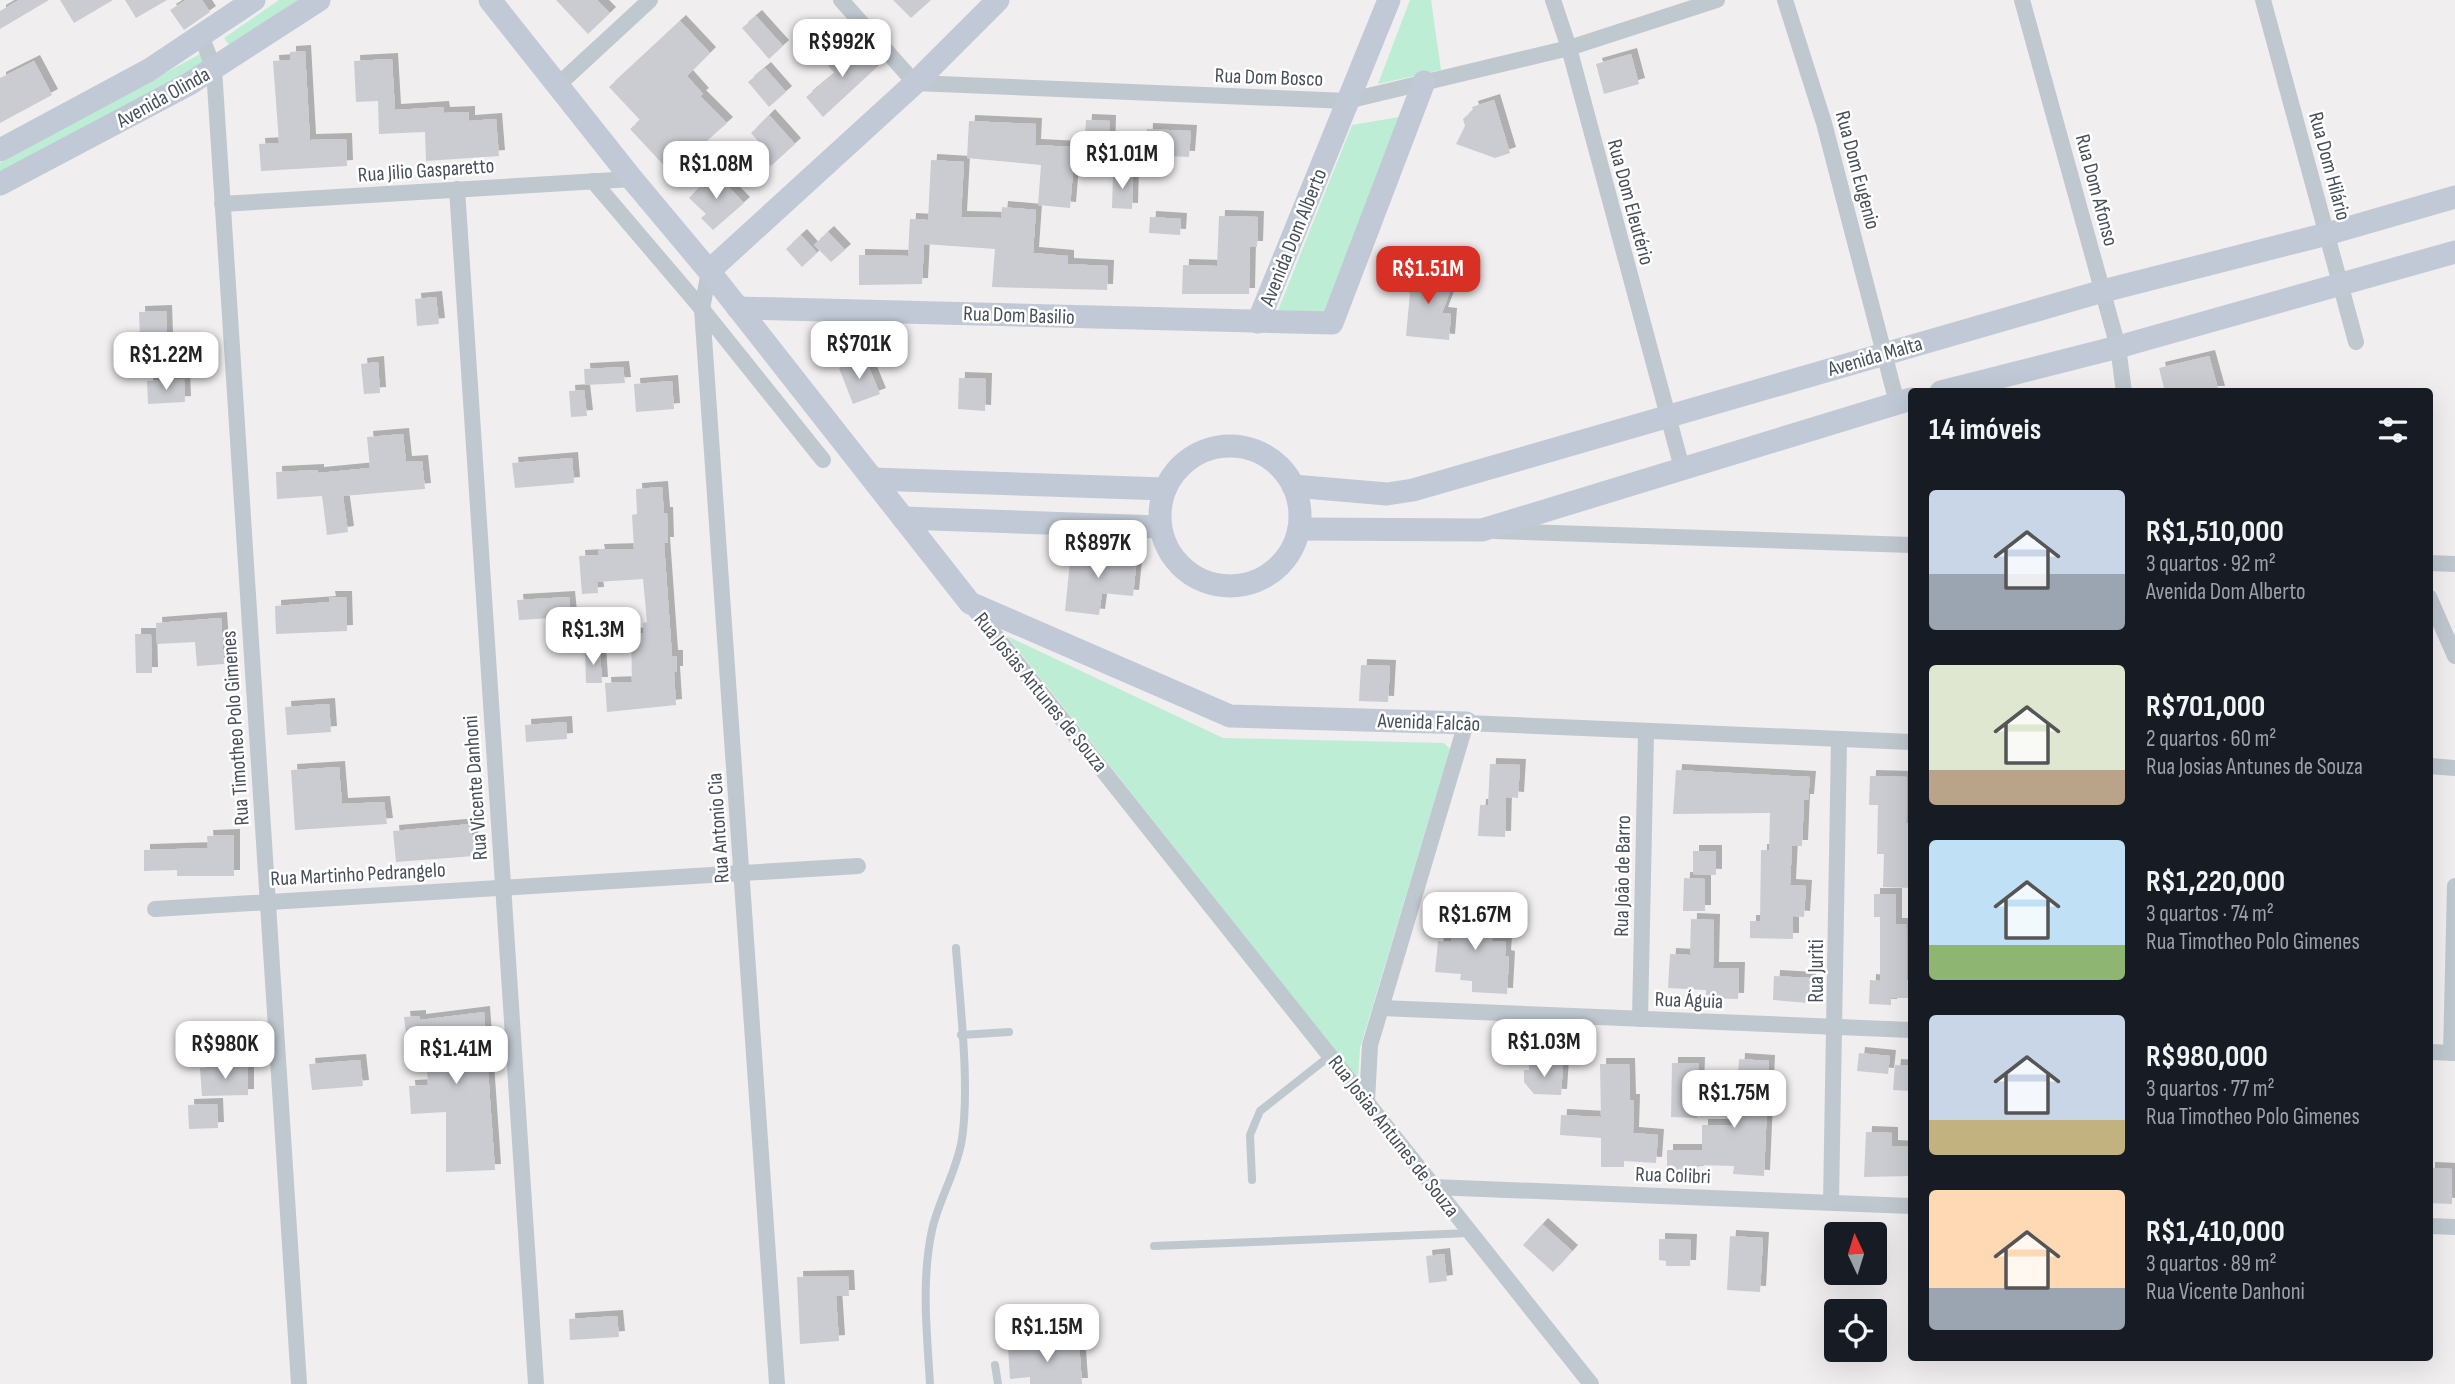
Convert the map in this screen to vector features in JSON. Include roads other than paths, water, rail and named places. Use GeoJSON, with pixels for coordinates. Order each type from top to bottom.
{"type":"FeatureCollection","features":[{"type":"Feature","properties":{"kind":"street","name":"Avenida Olinda"},"geometry":{"type":"LineString","coordinates":[[0,184],[214,69],[319,0]]}},
{"type":"Feature","properties":{"kind":"street","name":"Rua Josias Antunes de Souza"},"geometry":{"type":"LineString","coordinates":[[490,0],[709,271],[1591,1384]]}},
{"type":"Feature","properties":{"kind":"street"},"geometry":{"type":"LineString","coordinates":[[558,85],[650,0]]}},
{"type":"Feature","properties":{"kind":"street"},"geometry":{"type":"LineString","coordinates":[[841,0],[915,82]]}},
{"type":"Feature","properties":{"kind":"street"},"geometry":{"type":"LineString","coordinates":[[709,271],[915,82],[998,0]]}},
{"type":"Feature","properties":{"kind":"street","name":"Avenida Dom Alberto"},"geometry":{"type":"LineString","coordinates":[[1389,0],[1258,322],[1332,323],[1424,82]]}},
{"type":"Feature","properties":{"kind":"street","name":"Rua Dom Eleutério"},"geometry":{"type":"LineString","coordinates":[[1553,0],[1569,48],[1682,468]]}},
{"type":"Feature","properties":{"kind":"street","name":"Rua Dom Bosco"},"geometry":{"type":"LineString","coordinates":[[915,82],[1347,101],[1569,48],[1717,0]]}},
{"type":"Feature","properties":{"kind":"street","name":"Rua Dom Eugenio"},"geometry":{"type":"LineString","coordinates":[[1785,0],[1824,123],[1884,354],[1904,401]]}},
{"type":"Feature","properties":{"kind":"street","name":"Rua Dom Afonso"},"geometry":{"type":"LineString","coordinates":[[2022,0],[2118,347],[2123,388]]}},
{"type":"Feature","properties":{"kind":"street","name":"Rua Dom Hilário"},"geometry":{"type":"LineString","coordinates":[[2263,0],[2356,342]]}},
{"type":"Feature","properties":{"kind":"street","name":"Avenida Olinda"},"geometry":{"type":"LineString","coordinates":[[0,150],[75,111],[202,38],[245,3]]}},
{"type":"Feature","properties":{"kind":"street","name":"Rua Timotheo Polo Gimenes"},"geometry":{"type":"LineString","coordinates":[[202,38],[214,69],[299,1384]]}},
{"type":"Feature","properties":{"kind":"street","name":"Rua Jilio Gasparetto"},"geometry":{"type":"LineString","coordinates":[[222,204],[632,179]]}},
{"type":"Feature","properties":{"kind":"street"},"geometry":{"type":"LineString","coordinates":[[593,181],[702,309],[823,460]]}},
{"type":"Feature","properties":{"kind":"street","name":"Rua Vicente Danhoni"},"geometry":{"type":"LineString","coordinates":[[457,189],[536,1384]]}},
{"type":"Feature","properties":{"kind":"street","name":"Avenida Malta"},"geometry":{"type":"LineString","coordinates":[[1293,486],[1387,494],[1413,491],[2103,291],[2327,234],[2455,197]]}},
{"type":"Feature","properties":{"kind":"street"},"geometry":{"type":"LineString","coordinates":[[1957,388],[2118,347],[2455,252]]}},
{"type":"Feature","properties":{"kind":"street","name":"Rua Antonio Cia"},"geometry":{"type":"LineString","coordinates":[[709,271],[702,309],[777,1384]]}},
{"type":"Feature","properties":{"kind":"street","name":"Rua Dom Basilio"},"geometry":{"type":"LineString","coordinates":[[738,308],[1258,322]]}},
{"type":"Feature","properties":{"kind":"street"},"geometry":{"type":"LineString","coordinates":[[1482,530],[1904,401]]}},
{"type":"Feature","properties":{"kind":"street"},"geometry":{"type":"LineString","coordinates":[[1236,446],[1250,449],[1276,463],[1293,486],[1298,500],[1299,528],[1295,543],[1277,568],[1265,576],[1236,586],[1206,582],[1181,566],[1171,555],[1160,527],[1165,489],[1177,471],[1194,456],[1207,450],[1236,446]]}},
{"type":"Feature","properties":{"kind":"street"},"geometry":{"type":"LineString","coordinates":[[873,479],[1165,489]]}},
{"type":"Feature","properties":{"kind":"street"},"geometry":{"type":"LineString","coordinates":[[903,518],[1160,527]]}},
{"type":"Feature","properties":{"kind":"street"},"geometry":{"type":"LineString","coordinates":[[1299,528],[1482,530],[1908,545]]}},
{"type":"Feature","properties":{"kind":"street"},"geometry":{"type":"LineString","coordinates":[[2433,563],[2455,564]]}},
{"type":"Feature","properties":{"kind":"street","name":"Avenida Falcão"},"geometry":{"type":"LineString","coordinates":[[970,603],[1230,716],[1908,742]]}},
{"type":"Feature","properties":{"kind":"street"},"geometry":{"type":"LineString","coordinates":[[2433,606],[2455,656]]}},
{"type":"Feature","properties":{"kind":"street"},"geometry":{"type":"LineString","coordinates":[[1367,1101],[1370,1045],[1466,723]]}},
{"type":"Feature","properties":{"kind":"street","name":"Rua João de Barro"},"geometry":{"type":"LineString","coordinates":[[1640,1019],[1646,733]]}},
{"type":"Feature","properties":{"kind":"street","name":"Rua Juriti"},"geometry":{"type":"LineString","coordinates":[[1831,1202],[1839,740]]}},
{"type":"Feature","properties":{"kind":"street"},"geometry":{"type":"LineString","coordinates":[[2433,766],[2455,768]]}},
{"type":"Feature","properties":{"kind":"street","name":"Rua Martinho Pedrangelo"},"geometry":{"type":"LineString","coordinates":[[155,909],[858,866]]}},
{"type":"Feature","properties":{"kind":"street"},"geometry":{"type":"LineString","coordinates":[[2433,1052],[2453,1053],[2455,886]]}},
{"type":"Feature","properties":{"kind":"street","name":"Rua Águia"},"geometry":{"type":"LineString","coordinates":[[1381,1008],[1908,1030]]}},
{"type":"Feature","properties":{"kind":"street","name":"Rua Colibri"},"geometry":{"type":"LineString","coordinates":[[1433,1187],[1908,1206]]}},
{"type":"Feature","properties":{"kind":"street"},"geometry":{"type":"LineString","coordinates":[[2433,1226],[2455,1227]]}},
{"type":"Feature","properties":{"kind":"lane"},"geometry":{"type":"LineString","coordinates":[[930,1384],[925,1297],[927,1256],[933,1227],[962,1140],[961,1035],[956,948]]}},
{"type":"Feature","properties":{"kind":"lane"},"geometry":{"type":"LineString","coordinates":[[961,1035],[1009,1032]]}},
{"type":"Feature","properties":{"kind":"lane"},"geometry":{"type":"LineString","coordinates":[[1252,1180],[1250,1135],[1260,1111],[1331,1055]]}},
{"type":"Feature","properties":{"kind":"lane"},"geometry":{"type":"LineString","coordinates":[[1154,1246],[1470,1233]]}},
{"type":"Feature","properties":{"kind":"lane"},"geometry":{"type":"LineString","coordinates":[[995,1365],[998,1384]]}}]}
